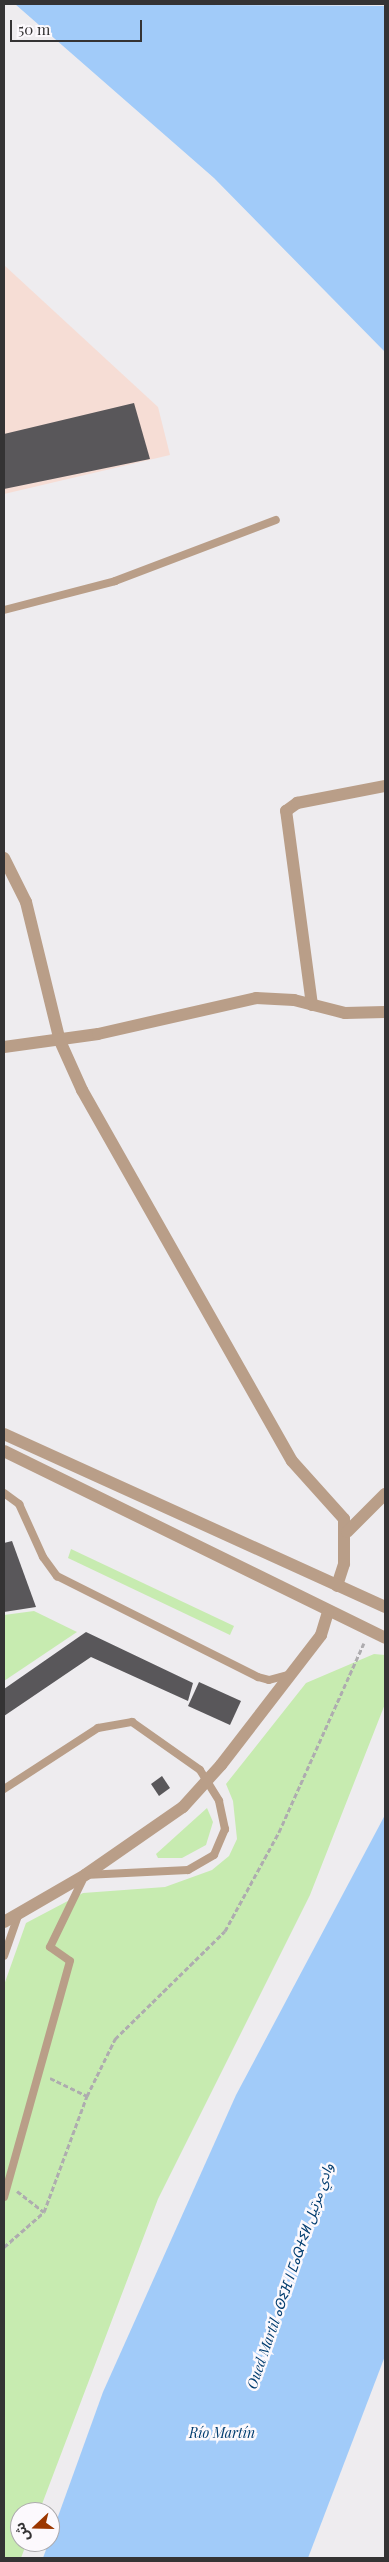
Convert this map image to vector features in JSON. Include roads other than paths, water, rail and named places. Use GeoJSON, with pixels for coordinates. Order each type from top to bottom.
{"type":"FeatureCollection","features":[{"type":"Feature","properties":{"kind":"street"},"geometry":{"type":"LineString","coordinates":[[312,1005],[286,811],[297,803],[385,786]]}},
{"type":"Feature","properties":{"kind":"street"},"geometry":{"type":"LineString","coordinates":[[4,858],[26,902],[60,1041],[132,1185],[288,1455],[308,1484],[344,1519],[347,1532],[337,1586]]}},
{"type":"Feature","properties":{"kind":"street"},"geometry":{"type":"LineString","coordinates":[[4,1047],[60,1041],[256,998],[312,1005],[345,1013],[385,1012]]}},
{"type":"Feature","properties":{"kind":"street"},"geometry":{"type":"LineString","coordinates":[[4,1434],[385,1607]]}},
{"type":"Feature","properties":{"kind":"street"},"geometry":{"type":"LineString","coordinates":[[4,1451],[328,1612],[385,1638]]}},
{"type":"Feature","properties":{"kind":"street"},"geometry":{"type":"LineString","coordinates":[[347,1532],[385,1494]]}},
{"type":"Feature","properties":{"kind":"street"},"geometry":{"type":"LineString","coordinates":[[4,1922],[85,1875],[183,1807],[208,1780],[321,1636],[328,1612]]}},
{"type":"Feature","properties":{"kind":"lane"},"geometry":{"type":"LineString","coordinates":[[4,610],[131,576],[276,520]]}},
{"type":"Feature","properties":{"kind":"lane"},"geometry":{"type":"LineString","coordinates":[[4,1492],[27,1516],[48,1567],[68,1582],[258,1677],[280,1679],[292,1672]]}},
{"type":"Feature","properties":{"kind":"lane"},"geometry":{"type":"LineString","coordinates":[[4,1789],[98,1728],[119,1721],[146,1728],[183,1754],[208,1780],[224,1814],[225,1829],[222,1843],[203,1865],[169,1874],[117,1871],[85,1875],[50,1946],[70,1961],[4,2197]]}},
{"type":"Feature","properties":{"kind":"lane"},"geometry":{"type":"LineString","coordinates":[[4,1917],[19,1913]]}},
{"type":"Feature","properties":{"kind":"lane"},"geometry":{"type":"LineString","coordinates":[[4,1956],[19,1913]]}},
{"type":"Feature","properties":{"kind":"water"},"geometry":{"type":"Polygon","coordinates":[[[15,4],[385,6],[385,352],[214,178],[15,4]]]}},
{"type":"Feature","properties":{"kind":"water","name":"Río Martín"},"geometry":{"type":"Polygon","coordinates":[[[385,1815],[385,2356],[308,2558],[43,2558],[45,2552],[60,2552],[60,2511],[103,2392],[236,2095],[385,1815]]]}},
{"type":"Feature","properties":{"kind":"water label","name":"Oued Martil ⴰⵙⵉⴼ ⵏ ⵎⴰⵕⵜⵉⵍ وادي مرتيل"},"geometry":{"type":"Point","coordinates":[290,2276]}}]}
